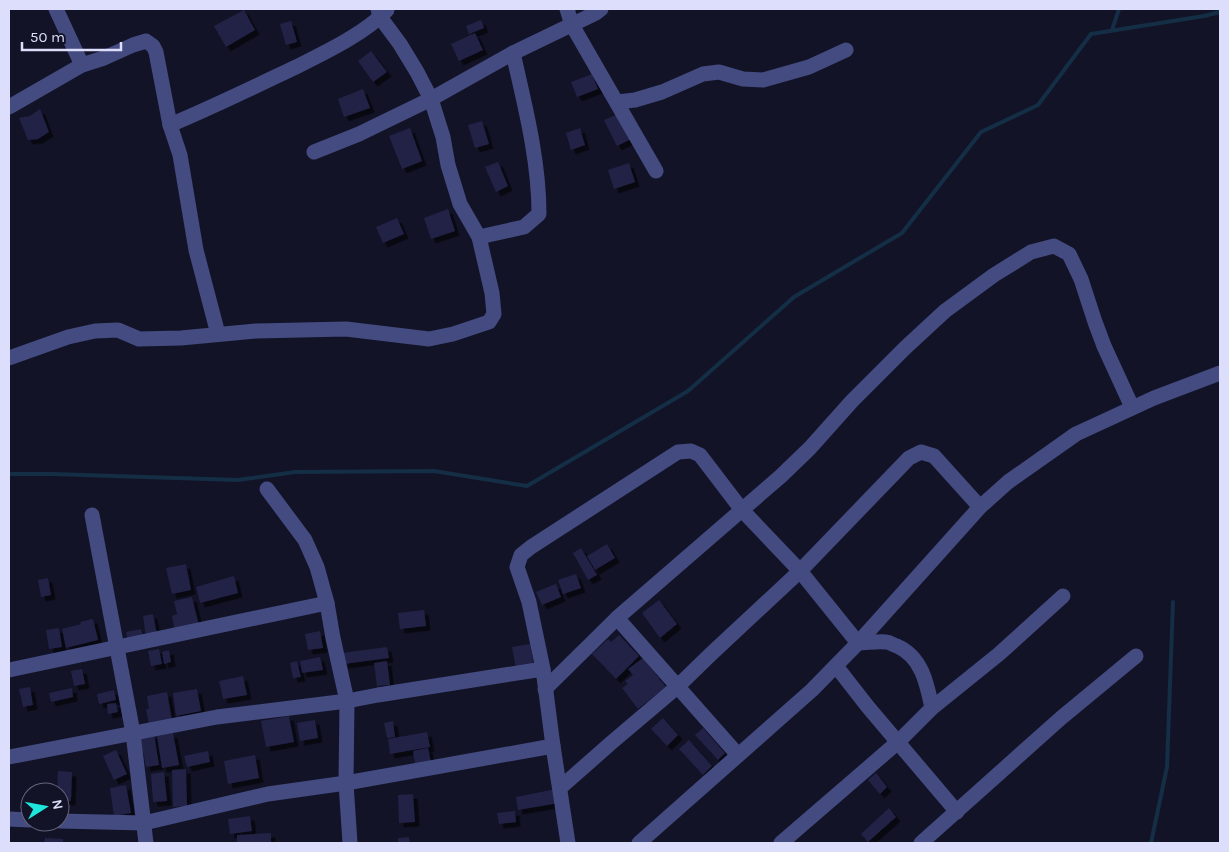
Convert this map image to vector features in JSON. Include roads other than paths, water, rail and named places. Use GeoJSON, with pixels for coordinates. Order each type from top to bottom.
{"type":"FeatureCollection","features":[{"type":"Feature","properties":{"kind":"street"},"geometry":{"type":"LineString","coordinates":[[56,9],[82,65]]}},
{"type":"Feature","properties":{"kind":"street"},"geometry":{"type":"LineString","coordinates":[[567,9],[572,25],[656,171]]}},
{"type":"Feature","properties":{"kind":"street"},"geometry":{"type":"LineString","coordinates":[[314,152],[358,134],[431,99],[514,53],[601,9]]}},
{"type":"Feature","properties":{"kind":"street"},"geometry":{"type":"LineString","coordinates":[[9,358],[68,337],[95,330],[118,330],[139,339],[180,338],[256,331],[346,329],[429,339],[453,334],[489,322],[494,314],[492,292],[479,237],[460,204],[431,99],[418,72],[382,12],[352,36],[321,54],[232,98],[170,125]]}},
{"type":"Feature","properties":{"kind":"street"},"geometry":{"type":"LineString","coordinates":[[9,107],[82,65],[146,41],[153,46],[156,52],[170,125],[180,155],[196,250],[218,334]]}},
{"type":"Feature","properties":{"kind":"street"},"geometry":{"type":"LineString","coordinates":[[617,102],[635,100],[662,92],[703,74],[719,72],[743,79],[763,80],[809,67],[846,50]]}},
{"type":"Feature","properties":{"kind":"street"},"geometry":{"type":"LineString","coordinates":[[479,237],[524,226],[540,214],[540,194],[530,131],[514,53]]}},
{"type":"Feature","properties":{"kind":"street"},"geometry":{"type":"LineString","coordinates":[[545,689],[617,618],[742,510],[810,448],[852,401],[945,311],[994,275],[1031,252],[1054,246],[1069,254],[1081,279],[1104,346],[1132,407]]}},
{"type":"Feature","properties":{"kind":"street"},"geometry":{"type":"LineString","coordinates":[[639,843],[812,690],[858,643],[980,507],[1008,482],[1076,434],[1132,407],[1220,373]]}},
{"type":"Feature","properties":{"kind":"street"},"geometry":{"type":"LineString","coordinates":[[568,843],[543,669],[529,602],[517,567],[521,555],[532,546],[678,452],[691,450],[700,456],[742,510],[800,571],[858,643]]}},
{"type":"Feature","properties":{"kind":"street"},"geometry":{"type":"LineString","coordinates":[[560,788],[677,687],[800,571],[909,458],[921,452],[934,456],[980,507]]}},
{"type":"Feature","properties":{"kind":"street"},"geometry":{"type":"LineString","coordinates":[[267,489],[305,540],[327,603],[347,701],[346,783],[350,843]]}},
{"type":"Feature","properties":{"kind":"street"},"geometry":{"type":"LineString","coordinates":[[92,515],[133,733],[146,843]]}},
{"type":"Feature","properties":{"kind":"street"},"geometry":{"type":"LineString","coordinates":[[781,843],[898,742],[932,708],[999,654],[1063,596]]}},
{"type":"Feature","properties":{"kind":"street"},"geometry":{"type":"LineString","coordinates":[[9,670],[327,603]]}},
{"type":"Feature","properties":{"kind":"street"},"geometry":{"type":"LineString","coordinates":[[617,618],[738,755]]}},
{"type":"Feature","properties":{"kind":"street"},"geometry":{"type":"LineString","coordinates":[[858,643],[887,642],[903,649],[913,657],[920,667],[932,708]]}},
{"type":"Feature","properties":{"kind":"street"},"geometry":{"type":"LineString","coordinates":[[921,843],[1061,718],[1136,656]]}},
{"type":"Feature","properties":{"kind":"street"},"geometry":{"type":"LineString","coordinates":[[836,666],[868,707],[957,812]]}},
{"type":"Feature","properties":{"kind":"street"},"geometry":{"type":"LineString","coordinates":[[9,757],[217,717],[347,701],[543,669]]}},
{"type":"Feature","properties":{"kind":"street"},"geometry":{"type":"LineString","coordinates":[[70,821],[144,823],[268,794],[346,783],[553,746]]}},
{"type":"Feature","properties":{"kind":"waterway"},"geometry":{"type":"LineString","coordinates":[[1112,30],[1119,9]]}},
{"type":"Feature","properties":{"kind":"waterway"},"geometry":{"type":"LineString","coordinates":[[9,474],[238,480],[295,472],[434,471],[527,486],[688,391],[794,297],[902,233],[981,132],[1038,105],[1091,34],[1220,12]]}},
{"type":"Feature","properties":{"kind":"waterway"},"geometry":{"type":"LineString","coordinates":[[1151,843],[1167,767],[1173,602]]}}]}
